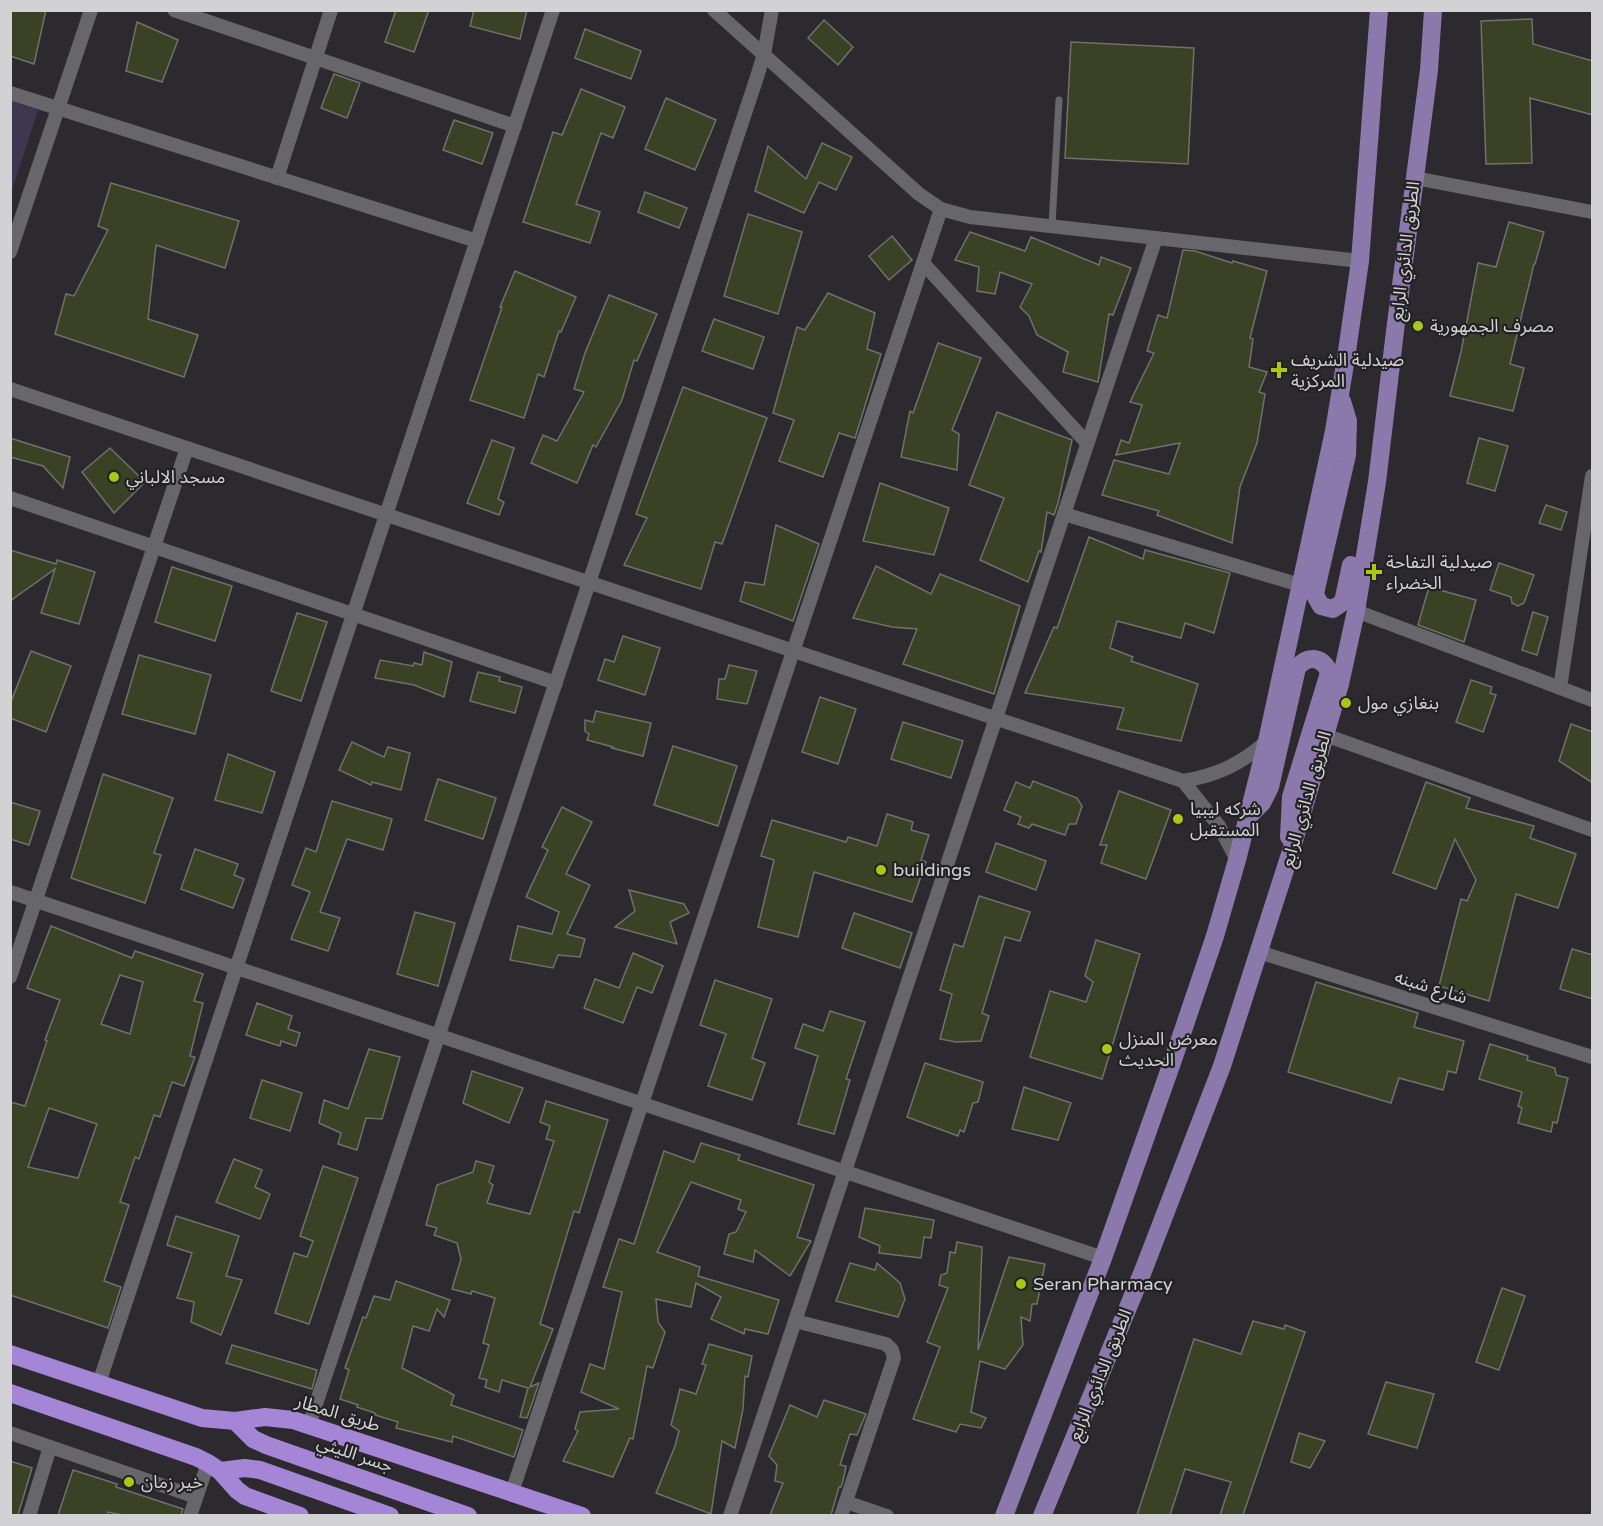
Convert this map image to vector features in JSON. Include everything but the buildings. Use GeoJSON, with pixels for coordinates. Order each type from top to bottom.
{"type":"FeatureCollection","features":[{"type":"Feature","properties":{"kind":"highway","name":"طريق المطار"},"geometry":{"type":"LineString","coordinates":[[10,1354],[202,1418],[235,1421],[279,1417],[309,1425],[582,1515]]}},
{"type":"Feature","properties":{"kind":"highway"},"geometry":{"type":"LineString","coordinates":[[10,1393],[214,1467],[260,1470],[390,1515]]}},
{"type":"Feature","properties":{"kind":"highway","name":"جسر الليثي"},"geometry":{"type":"LineString","coordinates":[[235,1421],[254,1439],[266,1445],[468,1515]]}},
{"type":"Feature","properties":{"kind":"highway"},"geometry":{"type":"LineString","coordinates":[[214,1467],[245,1496],[300,1515]]}},
{"type":"Feature","properties":{"kind":"main road"},"geometry":{"type":"LineString","coordinates":[[1004,1515],[1102,1258],[1193,1002],[1237,860],[1267,741],[1341,393],[1360,261],[1379,10]]}},
{"type":"Feature","properties":{"kind":"main road","name":"الطريق الدائري الرابع"},"geometry":{"type":"LineString","coordinates":[[1042,1515],[1143,1271],[1222,1066],[1291,851],[1340,684],[1356,611],[1376,493],[1429,70],[1432,10]]}},
{"type":"Feature","properties":{"kind":"main road"},"geometry":{"type":"LineString","coordinates":[[1341,393],[1348,421],[1347,455],[1315,595],[1316,601],[1326,609],[1339,607],[1343,602],[1363,505],[1376,493]]}},
{"type":"Feature","properties":{"kind":"main road"},"geometry":{"type":"LineString","coordinates":[[1248,816],[1256,810],[1267,795],[1298,668],[1308,658],[1322,661],[1329,673],[1291,797],[1288,821],[1291,851]]}},
{"type":"Feature","properties":{"kind":"street"},"geometry":{"type":"LineString","coordinates":[[10,252],[91,10]]}},
{"type":"Feature","properties":{"kind":"street"},"geometry":{"type":"LineString","coordinates":[[174,10],[515,126]]}},
{"type":"Feature","properties":{"kind":"street"},"geometry":{"type":"LineString","coordinates":[[277,178],[331,10]]}},
{"type":"Feature","properties":{"kind":"street"},"geometry":{"type":"LineString","coordinates":[[99,1383],[553,10]]}},
{"type":"Feature","properties":{"kind":"street"},"geometry":{"type":"LineString","coordinates":[[714,10],[919,194],[941,209],[970,217],[1360,261]]}},
{"type":"Feature","properties":{"kind":"street"},"geometry":{"type":"LineString","coordinates":[[309,1425],[764,54],[772,10]]}},
{"type":"Feature","properties":{"kind":"street"},"geometry":{"type":"LineString","coordinates":[[10,93],[477,241]]}},
{"type":"Feature","properties":{"kind":"street"},"geometry":{"type":"LineString","coordinates":[[1414,178],[1593,212]]}},
{"type":"Feature","properties":{"kind":"street"},"geometry":{"type":"LineString","coordinates":[[512,1492],[941,209]]}},
{"type":"Feature","properties":{"kind":"street"},"geometry":{"type":"LineString","coordinates":[[730,1515],[1156,238]]}},
{"type":"Feature","properties":{"kind":"street"},"geometry":{"type":"LineString","coordinates":[[923,263],[1087,443]]}},
{"type":"Feature","properties":{"kind":"street"},"geometry":{"type":"LineString","coordinates":[[10,389],[1183,781],[1210,775],[1241,762],[1267,741]]}},
{"type":"Feature","properties":{"kind":"street"},"geometry":{"type":"LineString","coordinates":[[10,977],[187,448]]}},
{"type":"Feature","properties":{"kind":"street"},"geometry":{"type":"LineString","coordinates":[[1560,688],[1593,476]]}},
{"type":"Feature","properties":{"kind":"street"},"geometry":{"type":"LineString","coordinates":[[10,498],[556,683]]}},
{"type":"Feature","properties":{"kind":"street"},"geometry":{"type":"LineString","coordinates":[[1064,514],[1300,585]]}},
{"type":"Feature","properties":{"kind":"street"},"geometry":{"type":"LineString","coordinates":[[1356,611],[1593,700]]}},
{"type":"Feature","properties":{"kind":"street"},"geometry":{"type":"LineString","coordinates":[[1325,735],[1593,830]]}},
{"type":"Feature","properties":{"kind":"street"},"geometry":{"type":"LineString","coordinates":[[1183,781],[1214,818],[1237,860]]}},
{"type":"Feature","properties":{"kind":"street"},"geometry":{"type":"LineString","coordinates":[[10,892],[1102,1258]]}},
{"type":"Feature","properties":{"kind":"street","name":"شارع شبنه"},"geometry":{"type":"LineString","coordinates":[[1259,952],[1593,1057]]}},
{"type":"Feature","properties":{"kind":"street"},"geometry":{"type":"LineString","coordinates":[[795,1321],[878,1341],[886,1344],[892,1350],[894,1358],[892,1367],[844,1509],[887,1515]]}},
{"type":"Feature","properties":{"kind":"street"},"geometry":{"type":"LineString","coordinates":[[10,1433],[196,1497]]}},
{"type":"Feature","properties":{"kind":"street"},"geometry":{"type":"LineString","coordinates":[[29,1515],[51,1447]]}},
{"type":"Feature","properties":{"kind":"street"},"geometry":{"type":"LineString","coordinates":[[190,1515],[196,1497],[214,1467]]}},
{"type":"Feature","properties":{"kind":"lane"},"geometry":{"type":"LineString","coordinates":[[1052,225],[1059,100]]}},
{"type":"Feature","properties":{"kind":"shaded area"},"geometry":{"type":"Polygon","coordinates":[[[10,101],[38,110],[11,194],[10,101]]]}},
{"type":"Feature","properties":{"kind":"place","name":"مصرف الجمهورية"},"geometry":{"type":"Point","coordinates":[1418,326]}},
{"type":"Feature","properties":{"kind":"place","name":"صيدلية الشريف المركزية"},"geometry":{"type":"Point","coordinates":[1279,370]}},
{"type":"Feature","properties":{"kind":"place","name":"مسجد الالباني"},"geometry":{"type":"Point","coordinates":[114,477]}},
{"type":"Feature","properties":{"kind":"place","name":"صيدلية التفاحة الخضراء"},"geometry":{"type":"Point","coordinates":[1374,572]}},
{"type":"Feature","properties":{"kind":"place","name":"بنغازي مول"},"geometry":{"type":"Point","coordinates":[1346,703]}},
{"type":"Feature","properties":{"kind":"place","name":"شركه ليبيا المستقبل"},"geometry":{"type":"Point","coordinates":[1178,819]}},
{"type":"Feature","properties":{"kind":"place","name":"buildings"},"geometry":{"type":"Point","coordinates":[881,870]}},
{"type":"Feature","properties":{"kind":"place","name":"معرض المنزل الحديث"},"geometry":{"type":"Point","coordinates":[1107,1049]}},
{"type":"Feature","properties":{"kind":"place","name":"Seran Pharmacy"},"geometry":{"type":"Point","coordinates":[1021,1284]}},
{"type":"Feature","properties":{"kind":"place","name":"خير زمان"},"geometry":{"type":"Point","coordinates":[129,1482]}}]}
